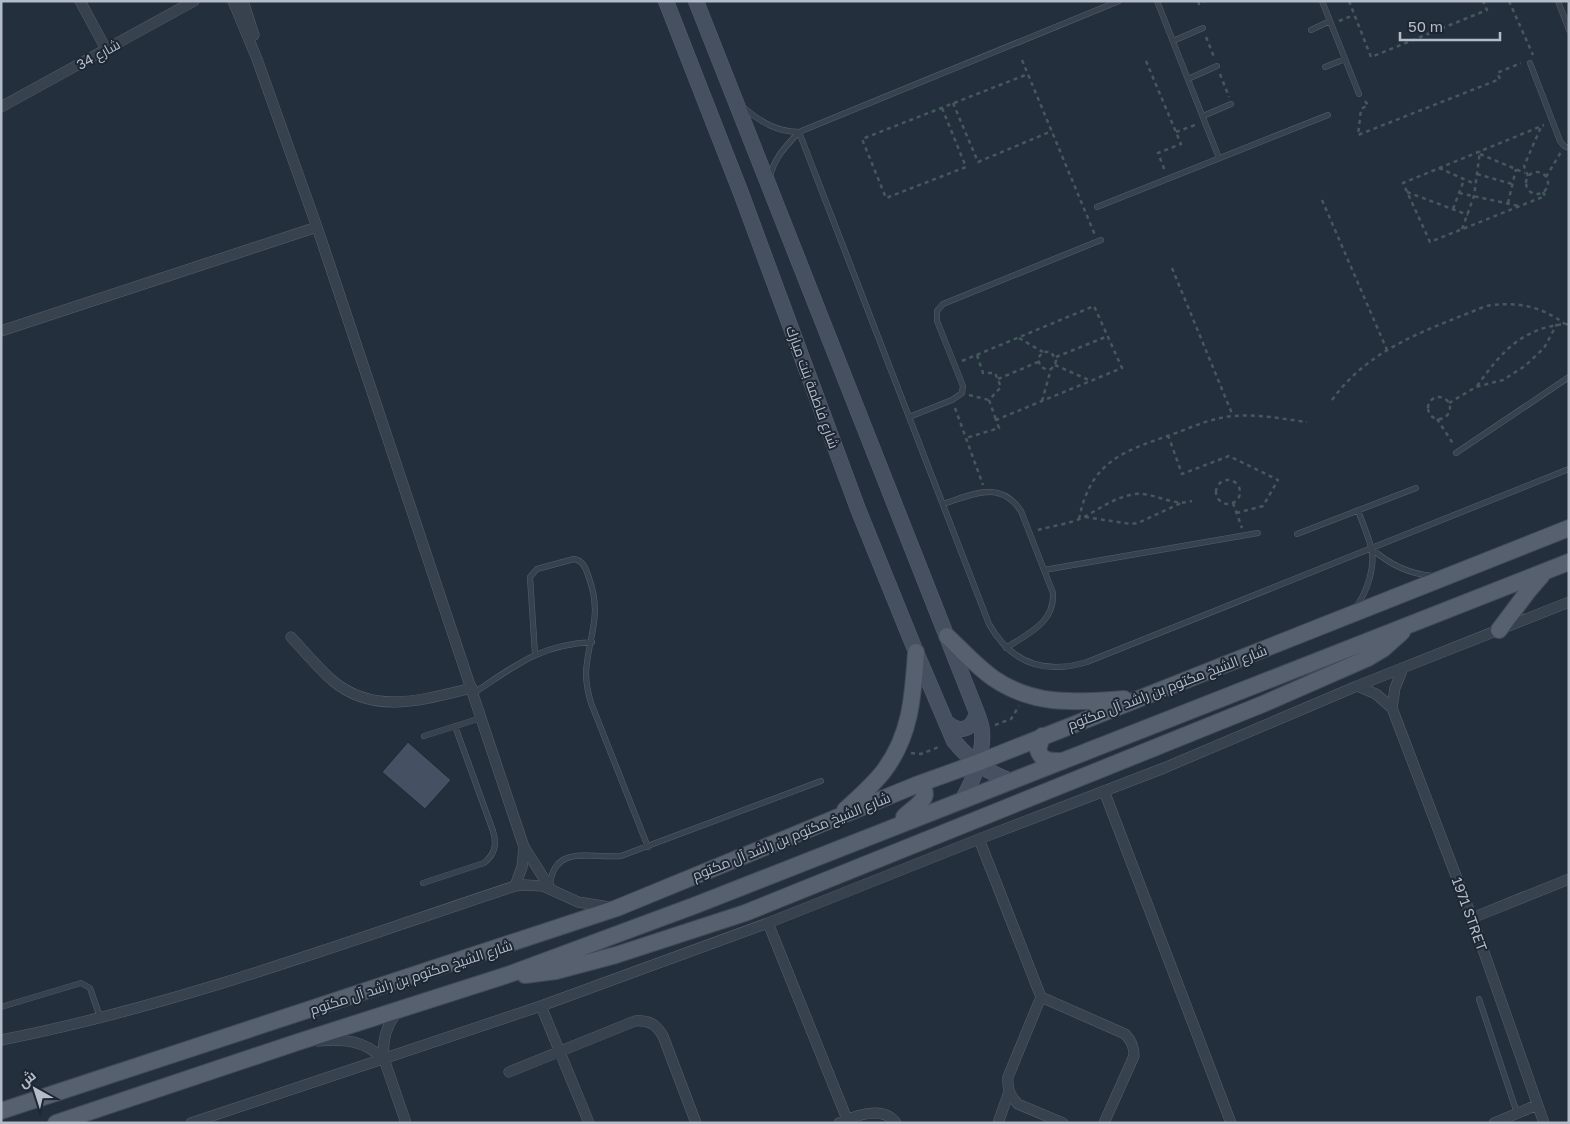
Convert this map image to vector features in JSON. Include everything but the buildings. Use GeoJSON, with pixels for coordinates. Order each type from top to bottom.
{"type":"FeatureCollection","features":[{"type":"Feature","properties":{"kind":"main road","name":"شارع الشيخ مكتوم بن راشد آل مكتوم"},"geometry":{"type":"LineString","coordinates":[[1,1111],[617,908],[838,818],[916,784],[977,763],[1569,528]]}},
{"type":"Feature","properties":{"kind":"main road","name":"شارع الشيخ مكتوم بن راشد آل مكتوم"},"geometry":{"type":"LineString","coordinates":[[56,1123],[510,974],[696,905],[1569,562]]}},
{"type":"Feature","properties":{"kind":"main road"},"geometry":{"type":"LineString","coordinates":[[1499,630],[1528,590],[1546,571]]}},
{"type":"Feature","properties":{"kind":"main road"},"geometry":{"type":"LineString","coordinates":[[510,974],[541,974],[572,968],[659,942],[745,912],[1264,704],[1368,658],[1382,649],[1408,626]]}},
{"type":"Feature","properties":{"kind":"main road"},"geometry":{"type":"LineString","coordinates":[[947,636],[992,678],[1025,694],[1044,700],[1064,702],[1139,698]]}},
{"type":"Feature","properties":{"kind":"main road"},"geometry":{"type":"LineString","coordinates":[[838,818],[873,783],[897,751],[910,715],[916,652]]}},
{"type":"Feature","properties":{"kind":"main road"},"geometry":{"type":"LineString","coordinates":[[1042,736],[1038,750],[1042,758],[1063,761]]}},
{"type":"Feature","properties":{"kind":"main road"},"geometry":{"type":"LineString","coordinates":[[900,824],[907,814],[922,802],[925,797],[925,791],[916,784]]}},
{"type":"Feature","properties":{"kind":"street"},"geometry":{"type":"LineString","coordinates":[[80,1],[106,49]]}},
{"type":"Feature","properties":{"kind":"street","name":"شارع 34"},"geometry":{"type":"LineString","coordinates":[[1,107],[194,1]]}},
{"type":"Feature","properties":{"kind":"street"},"geometry":{"type":"LineString","coordinates":[[233,1],[257,58],[317,227],[524,847],[550,888]]}},
{"type":"Feature","properties":{"kind":"street"},"geometry":{"type":"LineString","coordinates":[[243,1],[256,40],[257,58]]}},
{"type":"Feature","properties":{"kind":"street","name":"شارع فاطمة بنت مبارك"},"geometry":{"type":"LineString","coordinates":[[666,1],[745,202],[858,509],[954,741],[961,750],[977,763],[993,773],[1012,781]]}},
{"type":"Feature","properties":{"kind":"street"},"geometry":{"type":"LineString","coordinates":[[696,1],[977,712],[982,730],[980,752],[972,782],[962,800]]}},
{"type":"Feature","properties":{"kind":"street"},"geometry":{"type":"LineString","coordinates":[[1,330],[317,227]]}},
{"type":"Feature","properties":{"kind":"street"},"geometry":{"type":"LineString","coordinates":[[190,1123],[541,1006],[768,923],[1164,768],[1357,686],[1569,602]]}},
{"type":"Feature","properties":{"kind":"street"},"geometry":{"type":"LineString","coordinates":[[291,637],[334,682],[364,698],[380,702],[397,703],[473,691]]}},
{"type":"Feature","properties":{"kind":"street"},"geometry":{"type":"LineString","coordinates":[[1392,708],[1395,688],[1403,668]]}},
{"type":"Feature","properties":{"kind":"street"},"geometry":{"type":"LineString","coordinates":[[1357,686],[1376,694],[1392,708]]}},
{"type":"Feature","properties":{"kind":"street","name":"1971 STRET"},"geometry":{"type":"LineString","coordinates":[[1392,708],[1472,918],[1544,1123]]}},
{"type":"Feature","properties":{"kind":"street"},"geometry":{"type":"LineString","coordinates":[[946,722],[952,727],[961,729],[969,726],[977,712]]}},
{"type":"Feature","properties":{"kind":"street"},"geometry":{"type":"LineString","coordinates":[[1104,791],[1231,1123]]}},
{"type":"Feature","properties":{"kind":"street"},"geometry":{"type":"LineString","coordinates":[[979,839],[1041,997],[1008,1077],[1009,1092],[998,1123]]}},
{"type":"Feature","properties":{"kind":"street"},"geometry":{"type":"LineString","coordinates":[[515,886],[522,867],[524,847]]}},
{"type":"Feature","properties":{"kind":"street"},"geometry":{"type":"LineString","coordinates":[[1472,918],[1569,879]]}},
{"type":"Feature","properties":{"kind":"street"},"geometry":{"type":"LineString","coordinates":[[1,1040],[100,1019],[262,970],[515,886],[536,885],[550,888],[578,902],[617,908]]}},
{"type":"Feature","properties":{"kind":"street"},"geometry":{"type":"LineString","coordinates":[[768,923],[843,1121],[868,1114],[880,1113],[887,1114],[896,1123]]}},
{"type":"Feature","properties":{"kind":"street"},"geometry":{"type":"LineString","coordinates":[[1041,997],[1125,1034],[1131,1040],[1134,1056],[1104,1123]]}},
{"type":"Feature","properties":{"kind":"street"},"geometry":{"type":"LineString","coordinates":[[541,1006],[589,1123]]}},
{"type":"Feature","properties":{"kind":"street"},"geometry":{"type":"LineString","coordinates":[[399,1011],[390,1023],[384,1038],[384,1059],[406,1123]]}},
{"type":"Feature","properties":{"kind":"street"},"geometry":{"type":"LineString","coordinates":[[509,1072],[635,1022],[644,1021],[652,1023],[662,1036],[696,1123]]}},
{"type":"Feature","properties":{"kind":"street"},"geometry":{"type":"LineString","coordinates":[[298,1042],[351,1041],[369,1047],[384,1059]]}},
{"type":"Feature","properties":{"kind":"street"},"geometry":{"type":"LineString","coordinates":[[1009,1092],[1018,1104],[1060,1122]]}},
{"type":"Feature","properties":{"kind":"street"},"geometry":{"type":"LineString","coordinates":[[1494,1123],[1537,1105]]}},
{"type":"Feature","properties":{"kind":"lane"},"geometry":{"type":"LineString","coordinates":[[769,185],[775,160],[799,132],[1119,1]]}},
{"type":"Feature","properties":{"kind":"lane"},"geometry":{"type":"LineString","coordinates":[[1157,1],[1219,158]]}},
{"type":"Feature","properties":{"kind":"lane"},"geometry":{"type":"LineString","coordinates":[[1322,1],[1359,94]]}},
{"type":"Feature","properties":{"kind":"lane"},"geometry":{"type":"LineString","coordinates":[[1558,1],[1569,30]]}},
{"type":"Feature","properties":{"kind":"lane"},"geometry":{"type":"LineString","coordinates":[[1311,30],[1330,22]]}},
{"type":"Feature","properties":{"kind":"lane"},"geometry":{"type":"LineString","coordinates":[[1173,40],[1203,28]]}},
{"type":"Feature","properties":{"kind":"lane"},"geometry":{"type":"LineString","coordinates":[[1325,67],[1345,59]]}},
{"type":"Feature","properties":{"kind":"lane"},"geometry":{"type":"LineString","coordinates":[[1530,63],[1560,141],[1567,147]]}},
{"type":"Feature","properties":{"kind":"lane"},"geometry":{"type":"LineString","coordinates":[[1188,79],[1217,66]]}},
{"type":"Feature","properties":{"kind":"lane"},"geometry":{"type":"LineString","coordinates":[[735,100],[771,127],[799,132]]}},
{"type":"Feature","properties":{"kind":"lane"},"geometry":{"type":"LineString","coordinates":[[1204,119],[1231,104]]}},
{"type":"Feature","properties":{"kind":"lane"},"geometry":{"type":"LineString","coordinates":[[1097,207],[1328,115]]}},
{"type":"Feature","properties":{"kind":"lane"},"geometry":{"type":"LineString","coordinates":[[799,132],[989,624],[1006,648],[1030,663],[1044,667],[1059,668],[1073,667],[1087,662],[1569,469]]}},
{"type":"Feature","properties":{"kind":"lane"},"geometry":{"type":"LineString","coordinates":[[909,417],[952,400],[962,393],[963,386],[936,316],[942,304],[1099,240]]}},
{"type":"Feature","properties":{"kind":"lane"},"geometry":{"type":"LineString","coordinates":[[1457,452],[1569,377]]}},
{"type":"Feature","properties":{"kind":"lane"},"geometry":{"type":"LineString","coordinates":[[1297,534],[1416,488]]}},
{"type":"Feature","properties":{"kind":"lane"},"geometry":{"type":"LineString","coordinates":[[943,504],[985,491],[999,493],[1012,500],[1021,511],[1054,600],[1049,615],[1041,625],[1006,648]]}},
{"type":"Feature","properties":{"kind":"lane"},"geometry":{"type":"LineString","coordinates":[[1351,614],[1368,583],[1372,561],[1372,549],[1358,510]]}},
{"type":"Feature","properties":{"kind":"lane"},"geometry":{"type":"LineString","coordinates":[[1044,570],[1258,533]]}},
{"type":"Feature","properties":{"kind":"lane"},"geometry":{"type":"LineString","coordinates":[[1372,549],[1401,569],[1423,575],[1446,576]]}},
{"type":"Feature","properties":{"kind":"lane"},"geometry":{"type":"LineString","coordinates":[[535,654],[530,577],[537,569],[574,558],[579,560],[584,563],[595,596],[596,611],[586,677],[590,703],[648,847]]}},
{"type":"Feature","properties":{"kind":"lane"},"geometry":{"type":"LineString","coordinates":[[473,691],[535,654],[553,647],[572,643],[592,642]]}},
{"type":"Feature","properties":{"kind":"lane"},"geometry":{"type":"LineString","coordinates":[[424,736],[481,718]]}},
{"type":"Feature","properties":{"kind":"lane"},"geometry":{"type":"LineString","coordinates":[[423,883],[484,863],[491,857],[495,849],[493,831],[455,726]]}},
{"type":"Feature","properties":{"kind":"lane"},"geometry":{"type":"LineString","coordinates":[[550,888],[551,877],[556,867],[564,859],[574,855],[622,856],[821,781]]}},
{"type":"Feature","properties":{"kind":"lane"},"geometry":{"type":"LineString","coordinates":[[1,1006],[81,983],[90,988],[100,1019]]}},
{"type":"Feature","properties":{"kind":"lane"},"geometry":{"type":"LineString","coordinates":[[1479,1000],[1517,1112]]}},
{"type":"Feature","properties":{"kind":"lane"},"geometry":{"type":"LineString","coordinates":[[218,1123],[225,1111]]}},
{"type":"Feature","properties":{"kind":"path"},"geometry":{"type":"LineString","coordinates":[[1198,1],[1199,4],[1205,1]]}},
{"type":"Feature","properties":{"kind":"path"},"geometry":{"type":"LineString","coordinates":[[1349,1],[1371,57],[1487,10],[1483,1]]}},
{"type":"Feature","properties":{"kind":"path"},"geometry":{"type":"LineString","coordinates":[[1359,94],[1368,105],[1361,110],[1358,135],[1500,79],[1497,73],[1535,58],[1509,1]]}},
{"type":"Feature","properties":{"kind":"path"},"geometry":{"type":"LineString","coordinates":[[1330,22],[1354,15]]}},
{"type":"Feature","properties":{"kind":"path"},"geometry":{"type":"LineString","coordinates":[[1022,60],[1099,240]]}},
{"type":"Feature","properties":{"kind":"path"},"geometry":{"type":"LineString","coordinates":[[1146,62],[1181,144],[1158,153],[1168,178]]}},
{"type":"Feature","properties":{"kind":"path"},"geometry":{"type":"LineString","coordinates":[[942,108],[966,167],[886,198],[862,139],[1028,74]]}},
{"type":"Feature","properties":{"kind":"path"},"geometry":{"type":"LineString","coordinates":[[954,104],[978,162],[1052,131]]}},
{"type":"Feature","properties":{"kind":"path"},"geometry":{"type":"LineString","coordinates":[[1176,132],[1204,119]]}},
{"type":"Feature","properties":{"kind":"path"},"geometry":{"type":"LineString","coordinates":[[1527,175],[1540,172],[1546,177],[1548,185],[1543,192],[1545,196],[1430,242],[1403,183],[1480,153],[1552,121]]}},
{"type":"Feature","properties":{"kind":"path"},"geometry":{"type":"LineString","coordinates":[[1541,126],[1524,166],[1528,188],[1534,193],[1543,192]]}},
{"type":"Feature","properties":{"kind":"path"},"geometry":{"type":"LineString","coordinates":[[1546,177],[1567,147]]}},
{"type":"Feature","properties":{"kind":"path"},"geometry":{"type":"LineString","coordinates":[[1480,153],[1527,175]]}},
{"type":"Feature","properties":{"kind":"path"},"geometry":{"type":"LineString","coordinates":[[1462,229],[1474,196],[1480,153]]}},
{"type":"Feature","properties":{"kind":"path"},"geometry":{"type":"LineString","coordinates":[[1439,168],[1475,184]]}},
{"type":"Feature","properties":{"kind":"path"},"geometry":{"type":"LineString","coordinates":[[1508,204],[1516,169]]}},
{"type":"Feature","properties":{"kind":"path"},"geometry":{"type":"LineString","coordinates":[[1477,174],[1512,184]]}},
{"type":"Feature","properties":{"kind":"path"},"geometry":{"type":"LineString","coordinates":[[1453,209],[1464,180]]}},
{"type":"Feature","properties":{"kind":"path"},"geometry":{"type":"LineString","coordinates":[[1407,192],[1468,215]]}},
{"type":"Feature","properties":{"kind":"path"},"geometry":{"type":"LineString","coordinates":[[1459,193],[1520,206]]}},
{"type":"Feature","properties":{"kind":"path"},"geometry":{"type":"LineString","coordinates":[[1322,200],[1387,350]]}},
{"type":"Feature","properties":{"kind":"path"},"geometry":{"type":"LineString","coordinates":[[1172,268],[1233,416]]}},
{"type":"Feature","properties":{"kind":"path"},"geometry":{"type":"LineString","coordinates":[[1332,400],[1362,366],[1387,350],[1412,336],[1486,306],[1522,304],[1545,311],[1567,324]]}},
{"type":"Feature","properties":{"kind":"path"},"geometry":{"type":"LineString","coordinates":[[954,365],[1094,306],[1122,368],[996,420]]}},
{"type":"Feature","properties":{"kind":"path"},"geometry":{"type":"LineString","coordinates":[[1476,387],[1493,364],[1512,344],[1537,329],[1557,324],[1567,324]]}},
{"type":"Feature","properties":{"kind":"path"},"geometry":{"type":"LineString","coordinates":[[1449,403],[1476,387],[1502,380],[1525,366],[1544,348],[1557,324]]}},
{"type":"Feature","properties":{"kind":"path"},"geometry":{"type":"LineString","coordinates":[[1056,357],[1108,336]]}},
{"type":"Feature","properties":{"kind":"path"},"geometry":{"type":"LineString","coordinates":[[1018,338],[1044,352],[1051,352],[1056,357]]}},
{"type":"Feature","properties":{"kind":"path"},"geometry":{"type":"LineString","coordinates":[[998,380],[1038,362],[1040,355],[1044,352]]}},
{"type":"Feature","properties":{"kind":"path"},"geometry":{"type":"LineString","coordinates":[[977,355],[983,373],[995,373],[1001,387],[989,400]]}},
{"type":"Feature","properties":{"kind":"path"},"geometry":{"type":"LineString","coordinates":[[1042,401],[1056,357]]}},
{"type":"Feature","properties":{"kind":"path"},"geometry":{"type":"LineString","coordinates":[[1038,362],[1043,369],[1051,369]]}},
{"type":"Feature","properties":{"kind":"path"},"geometry":{"type":"LineString","coordinates":[[1055,365],[1091,381]]}},
{"type":"Feature","properties":{"kind":"path"},"geometry":{"type":"LineString","coordinates":[[962,393],[989,400]]}},
{"type":"Feature","properties":{"kind":"path"},"geometry":{"type":"LineString","coordinates":[[1437,419],[1445,418],[1450,407],[1449,403],[1439,396],[1431,399],[1428,411],[1430,415],[1437,419],[1457,452]]}},
{"type":"Feature","properties":{"kind":"path"},"geometry":{"type":"LineString","coordinates":[[952,400],[985,491]]}},
{"type":"Feature","properties":{"kind":"path"},"geometry":{"type":"LineString","coordinates":[[966,438],[999,428],[989,400]]}},
{"type":"Feature","properties":{"kind":"path"},"geometry":{"type":"LineString","coordinates":[[1079,519],[1089,488],[1101,470],[1127,450],[1210,421],[1233,416],[1258,416],[1307,422]]}},
{"type":"Feature","properties":{"kind":"path"},"geometry":{"type":"LineString","coordinates":[[1168,436],[1182,474],[1229,456],[1278,480],[1263,506],[1236,513]]}},
{"type":"Feature","properties":{"kind":"path"},"geometry":{"type":"LineString","coordinates":[[1231,481],[1238,487],[1239,496],[1233,503],[1224,504],[1217,498],[1216,489],[1222,482],[1231,481]]}},
{"type":"Feature","properties":{"kind":"path"},"geometry":{"type":"LineString","coordinates":[[1029,532],[1085,517],[1109,502],[1134,494],[1148,495],[1181,503]]}},
{"type":"Feature","properties":{"kind":"path"},"geometry":{"type":"LineString","coordinates":[[1085,517],[1131,524],[1138,523],[1181,503],[1192,501]]}},
{"type":"Feature","properties":{"kind":"path"},"geometry":{"type":"LineString","coordinates":[[1233,503],[1244,536]]}},
{"type":"Feature","properties":{"kind":"path"},"geometry":{"type":"LineString","coordinates":[[922,754],[954,741]]}}]}
